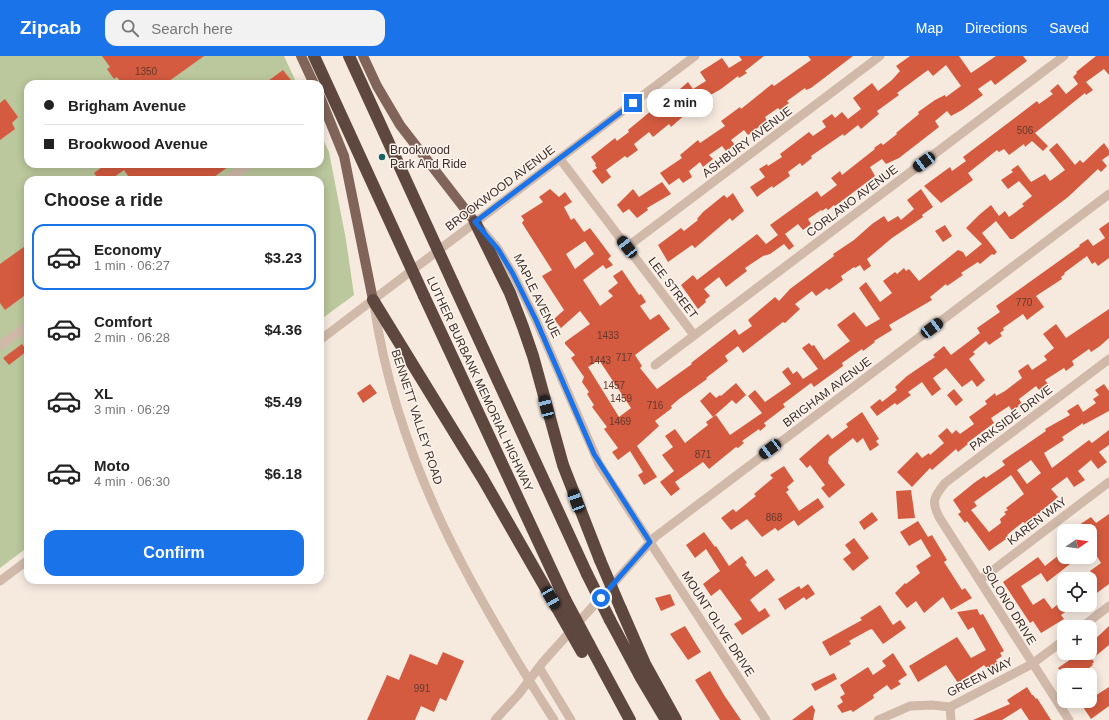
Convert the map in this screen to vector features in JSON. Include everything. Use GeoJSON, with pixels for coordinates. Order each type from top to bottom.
{"type":"FeatureCollection","features":[{"type":"Feature","properties":{"kind":"highway","name":"LUTHER BURBANK MEMORIAL HIGHWAY"},"geometry":{"type":"LineString","coordinates":[[314,56],[424,296],[561,603],[586,648],[630,720]]}},
{"type":"Feature","properties":{"kind":"highway","name":"LUTHER BURBANK MEMORIAL HIGHWAY"},"geometry":{"type":"LineString","coordinates":[[349,56],[587,574],[641,678],[666,720]]}},
{"type":"Feature","properties":{"kind":"highway"},"geometry":{"type":"LineString","coordinates":[[475,222],[510,293],[523,327],[533,356],[563,465],[580,511],[645,664],[676,720]]}},
{"type":"Feature","properties":{"kind":"highway"},"geometry":{"type":"LineString","coordinates":[[373,300],[561,603]]}},
{"type":"Feature","properties":{"kind":"main road"},"geometry":{"type":"LineString","coordinates":[[301,56],[312,80]]}},
{"type":"Feature","properties":{"kind":"main road","name":"MAPLE AVENUE"},"geometry":{"type":"LineString","coordinates":[[363,56],[377,86],[400,125],[475,222]]}},
{"type":"Feature","properties":{"kind":"main road","name":"BENNETT VALLEY ROAD"},"geometry":{"type":"LineString","coordinates":[[324,110],[344,156],[373,300]]}},
{"type":"Feature","properties":{"kind":"street","name":"BROOKWOOD AVENUE"},"geometry":{"type":"LineString","coordinates":[[324,337],[695,56]]}},
{"type":"Feature","properties":{"kind":"street","name":"ASHBURY AVENUE"},"geometry":{"type":"LineString","coordinates":[[627,247],[880,56]]}},
{"type":"Feature","properties":{"kind":"street","name":"CORLANO AVENUE"},"geometry":{"type":"LineString","coordinates":[[655,365],[1064,56]]}},
{"type":"Feature","properties":{"kind":"street","name":"LEE STREET"},"geometry":{"type":"LineString","coordinates":[[560,159],[694,335]]}},
{"type":"Feature","properties":{"kind":"street"},"geometry":{"type":"LineString","coordinates":[[233,176],[244,168]]}},
{"type":"Feature","properties":{"kind":"street","name":"BRIGHAM AVENUE"},"geometry":{"type":"LineString","coordinates":[[495,720],[518,695],[539,667],[660,532],[1109,194]]}},
{"type":"Feature","properties":{"kind":"street","name":"MAPLE AVENUE"},"geometry":{"type":"LineString","coordinates":[[475,222],[498,249],[513,274],[536,320],[594,454],[650,542]]}},
{"type":"Feature","properties":{"kind":"street","name":"BENNETT VALLEY ROAD"},"geometry":{"type":"LineString","coordinates":[[373,300],[384,362],[409,442],[430,499],[467,577],[554,720]]}},
{"type":"Feature","properties":{"kind":"street"},"geometry":{"type":"LineString","coordinates":[[0,346],[24,328]]}},
{"type":"Feature","properties":{"kind":"street","name":"PARKSIDE DRIVE"},"geometry":{"type":"LineString","coordinates":[[934,501],[937,492],[945,483],[1109,359]]}},
{"type":"Feature","properties":{"kind":"street","name":"KAREN WAY"},"geometry":{"type":"LineString","coordinates":[[980,580],[1109,482]]}},
{"type":"Feature","properties":{"kind":"street","name":"SOLONO DRIVE"},"geometry":{"type":"LineString","coordinates":[[934,501],[934,508],[1068,720]]}},
{"type":"Feature","properties":{"kind":"street","name":"MOUNT OLIVE DRIVE"},"geometry":{"type":"LineString","coordinates":[[650,542],[766,720]]}},
{"type":"Feature","properties":{"kind":"street"},"geometry":{"type":"LineString","coordinates":[[0,581],[24,563]]}},
{"type":"Feature","properties":{"kind":"street"},"geometry":{"type":"LineString","coordinates":[[1091,620],[1109,606]]}},
{"type":"Feature","properties":{"kind":"street","name":"GREEN WAY"},"geometry":{"type":"LineString","coordinates":[[878,720],[910,706],[932,705],[950,707],[1032,664],[1057,645]]}},
{"type":"Feature","properties":{"kind":"street"},"geometry":{"type":"LineString","coordinates":[[539,667],[571,720]]}},
{"type":"Feature","properties":{"kind":"street"},"geometry":{"type":"LineString","coordinates":[[950,707],[951,720]]}},
{"type":"Feature","properties":{"kind":"green space"},"geometry":{"type":"Polygon","coordinates":[[[0,56],[284,56],[295,80],[24,80],[24,168],[324,168],[324,141],[329,152],[346,240],[354,295],[324,317],[324,176],[24,176],[24,550],[0,568],[0,56]]]}},
{"type":"Feature","properties":{"kind":"building"},"geometry":{"type":"Polygon","coordinates":[[[102,56],[204,56],[171,80],[119,80],[117,77],[114,79],[107,69],[110,67],[102,56]]]}},
{"type":"Feature","properties":{"kind":"building"},"geometry":{"type":"Polygon","coordinates":[[[739,56],[764,56],[745,71],[747,73],[739,78],[738,76],[721,89],[702,100],[671,127],[669,124],[653,137],[649,132],[634,144],[638,150],[627,158],[625,156],[606,170],[611,177],[602,184],[592,171],[597,168],[591,157],[615,138],[617,141],[629,132],[628,130],[657,106],[660,110],[670,104],[671,106],[685,96],[680,89],[688,82],[693,89],[706,81],[700,72],[722,58],[729,68],[742,60],[739,56]]]}},
{"type":"Feature","properties":{"kind":"building"},"geometry":{"type":"Polygon","coordinates":[[[808,56],[853,56],[811,88],[806,90],[805,88],[787,101],[789,103],[780,110],[778,108],[765,117],[767,121],[748,135],[744,130],[731,140],[735,145],[726,151],[722,146],[709,155],[713,159],[703,167],[700,162],[689,171],[692,177],[683,183],[679,178],[669,185],[660,173],[682,158],[680,155],[698,140],[700,143],[725,126],[721,121],[740,107],[741,109],[772,84],[774,86],[811,60],[808,56]]]}},
{"type":"Feature","properties":{"kind":"building"},"geometry":{"type":"Polygon","coordinates":[[[910,56],[959,56],[971,73],[996,56],[1023,56],[1027,61],[995,85],[991,80],[978,89],[983,95],[962,110],[951,116],[947,111],[935,121],[939,127],[899,158],[886,164],[882,159],[870,167],[875,176],[835,206],[834,205],[828,210],[826,208],[822,211],[821,210],[808,219],[811,224],[803,230],[798,224],[785,234],[794,246],[789,250],[784,244],[770,254],[763,256],[745,268],[747,271],[726,287],[719,277],[704,289],[710,296],[698,309],[681,285],[693,275],[697,280],[757,234],[766,244],[778,235],[770,225],[817,191],[821,197],[837,185],[831,178],[840,171],[842,175],[875,149],[874,148],[881,143],[883,145],[897,134],[896,133],[919,114],[918,112],[935,100],[945,95],[946,97],[961,86],[946,65],[933,76],[928,70],[897,93],[899,95],[877,111],[879,114],[861,129],[858,125],[844,136],[843,134],[811,156],[812,158],[802,166],[800,163],[788,172],[790,176],[773,188],[772,186],[757,197],[750,187],[765,177],[759,169],[767,164],[768,166],[782,157],[780,154],[809,132],[813,136],[826,127],[822,121],[832,114],[835,118],[842,112],[848,119],[861,109],[853,98],[872,83],[878,91],[892,80],[900,71],[896,66],[910,56]]]}},
{"type":"Feature","properties":{"kind":"building"},"geometry":{"type":"Polygon","coordinates":[[[1096,56],[1109,56],[1109,75],[1104,69],[1086,82],[1093,90],[1086,95],[1085,93],[1035,133],[1048,146],[1043,151],[1032,141],[1025,147],[1024,144],[1009,155],[1004,149],[999,152],[997,150],[968,173],[973,180],[941,203],[924,186],[950,167],[952,171],[966,161],[963,157],[1037,101],[1039,104],[1053,94],[1050,91],[1058,84],[1066,94],[1078,84],[1073,77],[1077,73],[1076,72],[1096,56]]]}},
{"type":"Feature","properties":{"kind":"building"},"geometry":{"type":"Polygon","coordinates":[[[283,70],[291,80],[269,80],[283,70]]]}},
{"type":"Feature","properties":{"kind":"building"},"geometry":{"type":"Polygon","coordinates":[[[5,99],[18,117],[12,123],[15,129],[0,140],[0,103],[5,99]]]}},
{"type":"Feature","properties":{"kind":"building"},"geometry":{"type":"Polygon","coordinates":[[[1057,143],[1075,165],[1080,160],[1083,163],[1104,143],[1109,150],[1109,155],[1102,160],[1107,166],[1101,172],[1098,169],[1068,197],[1013,239],[1010,239],[996,221],[982,233],[997,252],[994,255],[992,254],[980,264],[978,262],[961,273],[963,275],[947,286],[946,284],[930,297],[932,300],[889,325],[892,330],[874,341],[875,342],[863,351],[862,349],[842,363],[843,366],[814,387],[811,383],[783,404],[785,407],[764,423],[766,426],[742,441],[744,443],[738,448],[736,447],[709,469],[703,462],[675,482],[680,489],[671,496],[660,482],[674,471],[662,455],[673,447],[665,436],[675,429],[685,443],[708,425],[706,422],[716,415],[730,435],[762,413],[748,396],[755,390],[765,402],[791,384],[782,372],[788,367],[793,374],[797,371],[803,379],[818,369],[802,348],[809,343],[812,346],[814,345],[824,360],[850,341],[837,325],[854,312],[866,327],[880,319],[859,288],[866,282],[880,302],[892,293],[883,281],[895,272],[897,274],[904,268],[906,271],[909,269],[919,281],[958,250],[963,252],[966,257],[982,244],[966,228],[979,215],[991,205],[999,216],[1005,211],[1009,217],[1024,206],[1022,204],[1032,196],[1019,181],[1008,189],[1001,180],[1013,172],[1011,170],[1018,165],[1031,182],[1045,174],[1050,181],[1065,170],[1049,150],[1057,143]]]}},
{"type":"Feature","properties":{"kind":"building"},"geometry":{"type":"Polygon","coordinates":[[[101,168],[226,168],[216,176],[128,176],[124,170],[116,176],[96,176],[94,173],[101,168]]]}},
{"type":"Feature","properties":{"kind":"building"},"geometry":{"type":"Polygon","coordinates":[[[662,182],[671,194],[647,208],[648,210],[637,218],[629,209],[623,213],[617,205],[633,189],[639,197],[662,182]]]}},
{"type":"Feature","properties":{"kind":"building"},"geometry":{"type":"Polygon","coordinates":[[[550,189],[559,197],[565,192],[572,202],[564,207],[571,220],[574,218],[584,232],[590,228],[611,256],[608,259],[613,265],[606,269],[603,265],[583,280],[600,306],[613,296],[608,291],[618,283],[613,276],[622,270],[639,295],[641,294],[646,302],[640,306],[650,320],[659,314],[670,329],[635,355],[642,366],[640,368],[657,389],[692,364],[691,363],[735,329],[739,335],[752,326],[748,320],[775,297],[779,301],[790,289],[834,256],[833,254],[854,240],[872,224],[884,216],[888,222],[898,216],[901,220],[914,209],[907,200],[921,189],[933,207],[922,215],[923,217],[892,238],[867,259],[871,266],[864,271],[860,265],[855,268],[854,267],[841,276],[843,280],[829,290],[827,288],[816,296],[812,291],[795,304],[800,309],[785,323],[783,322],[743,353],[738,346],[725,356],[728,361],[706,378],[707,379],[679,399],[671,406],[672,408],[655,421],[659,426],[637,446],[657,477],[644,485],[638,475],[643,472],[630,451],[618,460],[612,452],[618,448],[604,429],[607,427],[592,407],[594,405],[587,394],[589,392],[582,382],[584,377],[571,358],[575,355],[565,344],[565,342],[590,324],[580,311],[561,328],[554,319],[564,310],[542,276],[552,270],[522,223],[524,220],[521,216],[543,202],[539,197],[550,189]],[[585,241],[566,254],[575,269],[594,254],[585,241]],[[599,360],[588,367],[619,417],[631,408],[599,360]]]}},
{"type":"Feature","properties":{"kind":"building"},"geometry":{"type":"Polygon","coordinates":[[[733,193],[744,211],[732,221],[730,218],[695,248],[692,245],[668,262],[658,245],[681,228],[684,231],[698,220],[697,219],[703,212],[724,195],[727,198],[733,193]]]}},
{"type":"Feature","properties":{"kind":"building"},"geometry":{"type":"Polygon","coordinates":[[[1109,222],[1109,258],[1098,266],[1095,262],[1092,264],[1087,256],[1064,273],[1065,274],[1061,277],[1062,279],[1036,296],[1044,307],[1027,320],[1023,314],[1003,328],[1004,330],[1000,333],[1002,336],[989,345],[986,341],[973,352],[975,354],[969,359],[985,380],[977,387],[972,380],[962,387],[946,368],[933,378],[941,389],[932,396],[922,382],[908,392],[911,395],[897,405],[895,403],[877,416],[870,407],[880,399],[882,402],[897,390],[895,387],[907,376],[935,357],[933,355],[944,346],[951,355],[980,333],[977,328],[1000,312],[996,306],[1080,246],[1079,245],[1088,239],[1093,246],[1105,238],[1099,229],[1109,222]]]}},
{"type":"Feature","properties":{"kind":"building"},"geometry":{"type":"Polygon","coordinates":[[[945,225],[952,236],[943,242],[935,231],[945,225]]]}},
{"type":"Feature","properties":{"kind":"building"},"geometry":{"type":"Polygon","coordinates":[[[24,247],[24,296],[5,310],[0,303],[0,264],[24,247]]]}},
{"type":"Feature","properties":{"kind":"building"},"geometry":{"type":"Polygon","coordinates":[[[1109,309],[1109,338],[1100,346],[1091,352],[1089,349],[1072,361],[1074,365],[1066,371],[1064,368],[1045,380],[1048,384],[1039,390],[1036,386],[1019,399],[1022,404],[1012,411],[1009,406],[991,418],[994,423],[967,443],[968,444],[958,452],[956,449],[932,470],[930,468],[912,487],[897,472],[917,452],[922,458],[929,453],[930,455],[944,443],[938,436],[947,428],[952,434],[956,430],[960,434],[974,424],[969,417],[987,404],[985,401],[995,393],[996,396],[1022,378],[1018,371],[1028,364],[1032,370],[1047,360],[1044,356],[1054,348],[1043,334],[1056,324],[1066,338],[1109,309]]]}},
{"type":"Feature","properties":{"kind":"building"},"geometry":{"type":"Polygon","coordinates":[[[22,344],[24,347],[24,353],[9,365],[3,358],[22,344]]]}},
{"type":"Feature","properties":{"kind":"building"},"geometry":{"type":"Polygon","coordinates":[[[736,383],[746,395],[736,404],[732,400],[713,417],[700,401],[710,392],[716,398],[720,395],[721,396],[736,383]]]}},
{"type":"Feature","properties":{"kind":"building"},"geometry":{"type":"Polygon","coordinates":[[[370,384],[377,393],[363,403],[357,393],[370,384]]]}},
{"type":"Feature","properties":{"kind":"building"},"geometry":{"type":"Polygon","coordinates":[[[1104,384],[1109,391],[1109,411],[1083,425],[1083,423],[1062,437],[1064,440],[1044,453],[1052,468],[1089,440],[1092,443],[1109,430],[1109,445],[1099,452],[1107,462],[1098,469],[1091,460],[1078,471],[1085,480],[1074,487],[1067,477],[1051,489],[1058,497],[1026,524],[1023,522],[1007,535],[1009,537],[989,551],[967,521],[965,523],[958,514],[961,512],[953,500],[984,476],[986,478],[1005,465],[1002,461],[1046,431],[1045,429],[1070,415],[1067,411],[1078,404],[1083,412],[1096,403],[1093,399],[1099,395],[1095,390],[1104,384]],[[1031,460],[1017,470],[1027,484],[1041,473],[1031,460]],[[1011,475],[974,502],[977,506],[971,510],[989,532],[1001,523],[1000,519],[1006,514],[1004,512],[1008,510],[1006,508],[1024,494],[1011,475]]]}},
{"type":"Feature","properties":{"kind":"building"},"geometry":{"type":"Polygon","coordinates":[[[954,389],[963,400],[956,406],[947,395],[954,389]]]}},
{"type":"Feature","properties":{"kind":"building"},"geometry":{"type":"Polygon","coordinates":[[[862,412],[879,439],[876,441],[879,445],[870,451],[863,438],[857,443],[853,438],[829,457],[828,463],[845,485],[829,498],[821,488],[825,485],[810,465],[807,468],[799,459],[828,434],[832,439],[848,427],[846,424],[862,412]]]}},
{"type":"Feature","properties":{"kind":"building"},"geometry":{"type":"Polygon","coordinates":[[[784,466],[794,481],[787,487],[789,490],[786,492],[799,511],[818,498],[824,507],[798,526],[794,520],[778,531],[775,528],[762,537],[747,519],[731,530],[721,518],[733,509],[736,512],[756,496],[754,494],[773,478],[770,475],[784,466]]]}},
{"type":"Feature","properties":{"kind":"building"},"geometry":{"type":"Polygon","coordinates":[[[911,490],[915,518],[898,519],[896,491],[911,490]]]}},
{"type":"Feature","properties":{"kind":"building"},"geometry":{"type":"Polygon","coordinates":[[[872,512],[878,520],[864,530],[859,522],[872,512]]]}},
{"type":"Feature","properties":{"kind":"building"},"geometry":{"type":"Polygon","coordinates":[[[1109,514],[1109,584],[1097,593],[1097,572],[1090,571],[1101,563],[1097,556],[1097,524],[1080,524],[1091,517],[1096,523],[1109,514]]]}},
{"type":"Feature","properties":{"kind":"building"},"geometry":{"type":"Polygon","coordinates":[[[918,521],[928,537],[932,535],[947,560],[944,562],[962,590],[965,588],[972,598],[951,610],[943,597],[924,613],[916,601],[907,608],[895,593],[905,583],[906,584],[920,573],[916,566],[931,556],[921,539],[909,546],[900,532],[918,521]]]}},
{"type":"Feature","properties":{"kind":"building"},"geometry":{"type":"Polygon","coordinates":[[[704,532],[715,547],[716,546],[729,566],[742,556],[747,563],[745,564],[755,577],[767,569],[775,580],[750,600],[759,612],[765,608],[770,616],[742,635],[734,624],[742,619],[720,589],[711,596],[703,584],[720,571],[706,549],[695,558],[686,545],[704,532]]]}},
{"type":"Feature","properties":{"kind":"building"},"geometry":{"type":"Polygon","coordinates":[[[854,538],[869,558],[853,571],[843,559],[851,553],[845,545],[854,538]]]}},
{"type":"Feature","properties":{"kind":"building"},"geometry":{"type":"Polygon","coordinates":[[[1038,557],[1045,566],[1057,557],[1057,564],[1070,564],[1060,572],[1057,572],[1057,574],[1047,582],[1041,573],[1021,586],[1033,605],[1044,598],[1052,609],[1057,605],[1057,612],[1065,612],[1061,615],[1064,619],[1057,620],[1057,623],[1041,633],[1033,621],[1030,623],[1003,582],[1038,557]]]}},
{"type":"Feature","properties":{"kind":"building"},"geometry":{"type":"Polygon","coordinates":[[[808,584],[815,594],[806,600],[804,597],[785,610],[778,599],[799,586],[801,589],[808,584]]]}},
{"type":"Feature","properties":{"kind":"building"},"geometry":{"type":"Polygon","coordinates":[[[670,594],[675,605],[661,611],[655,598],[670,594]]]}},
{"type":"Feature","properties":{"kind":"building"},"geometry":{"type":"Polygon","coordinates":[[[880,605],[893,625],[900,620],[906,628],[883,644],[872,629],[869,630],[849,641],[851,644],[830,656],[822,642],[862,620],[860,618],[880,605]]]}},
{"type":"Feature","properties":{"kind":"building"},"geometry":{"type":"Polygon","coordinates":[[[977,609],[980,615],[983,614],[1004,651],[1000,653],[1002,656],[996,660],[998,664],[988,670],[984,665],[958,683],[946,665],[918,682],[909,666],[957,637],[971,658],[986,650],[973,627],[968,630],[957,612],[977,609]]]}},
{"type":"Feature","properties":{"kind":"building"},"geometry":{"type":"Polygon","coordinates":[[[685,626],[701,652],[688,660],[670,634],[685,626]]]}},
{"type":"Feature","properties":{"kind":"building"},"geometry":{"type":"Polygon","coordinates":[[[1109,626],[1109,645],[1097,655],[1097,637],[1109,626]]]}},
{"type":"Feature","properties":{"kind":"building"},"geometry":{"type":"Polygon","coordinates":[[[443,652],[464,661],[446,701],[440,698],[434,712],[421,706],[415,720],[367,720],[387,675],[399,680],[410,654],[437,665],[443,652]]]}},
{"type":"Feature","properties":{"kind":"building"},"geometry":{"type":"Polygon","coordinates":[[[893,653],[907,675],[898,681],[901,684],[891,690],[887,685],[873,695],[874,698],[853,712],[851,710],[842,713],[837,706],[843,702],[840,697],[845,694],[840,685],[868,667],[873,675],[886,666],[882,661],[893,653]]]}},
{"type":"Feature","properties":{"kind":"building"},"geometry":{"type":"Polygon","coordinates":[[[1070,660],[1093,660],[1094,662],[1089,668],[1058,668],[1070,660]]]}},
{"type":"Feature","properties":{"kind":"building"},"geometry":{"type":"Polygon","coordinates":[[[710,671],[741,720],[720,720],[695,680],[710,671]]]}},
{"type":"Feature","properties":{"kind":"building"},"geometry":{"type":"Polygon","coordinates":[[[834,673],[837,679],[815,691],[811,684],[834,673]]]}},
{"type":"Feature","properties":{"kind":"building"},"geometry":{"type":"Polygon","coordinates":[[[1027,687],[1032,695],[1036,699],[1037,698],[1051,720],[1029,720],[1021,708],[1002,720],[973,720],[1010,704],[1007,700],[1027,687]]]}},
{"type":"Feature","properties":{"kind":"building"},"geometry":{"type":"Polygon","coordinates":[[[1109,687],[1109,706],[1091,719],[1084,708],[1097,708],[1097,695],[1109,687]]]}},
{"type":"Feature","properties":{"kind":"building"},"geometry":{"type":"Polygon","coordinates":[[[812,705],[815,710],[813,720],[792,720],[812,705]]]}},
{"type":"Feature","properties":{"kind":"place","name":"Brookwood Park And Ride"},"geometry":{"type":"Point","coordinates":[382,157]}},
{"type":"Feature","properties":{"kind":"route"},"geometry":{"type":"LineString","coordinates":[[601,598],[650,542],[594,454],[536,320],[513,274],[498,249],[475,222],[633,103]]}}]}
